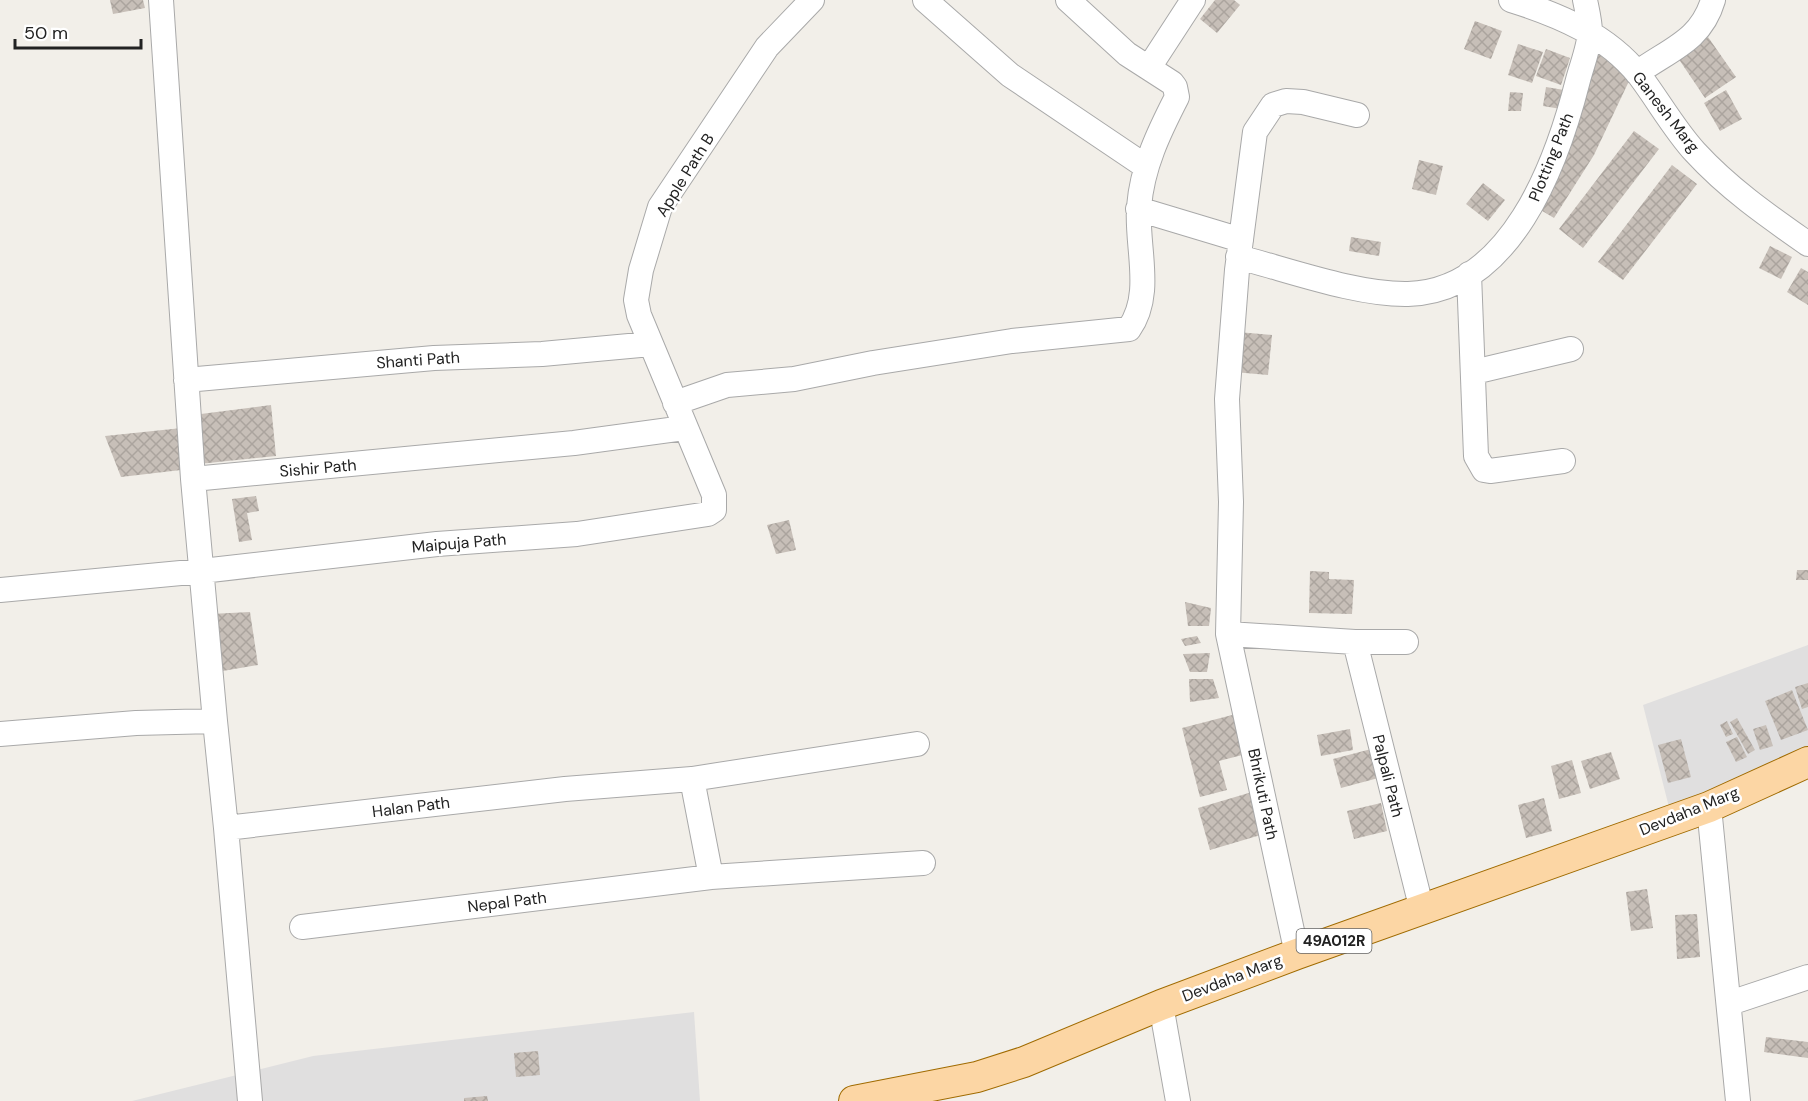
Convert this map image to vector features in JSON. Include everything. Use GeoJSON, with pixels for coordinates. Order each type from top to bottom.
{"type":"FeatureCollection","features":[{"type":"Feature","properties":{"kind":"main road","name":"Devdaha Marg"},"geometry":{"type":"LineString","coordinates":[[854,1101],[977,1077],[1024,1062],[1161,1005],[1297,954],[1709,807],[1808,762]]}},
{"type":"Feature","properties":{"kind":"street"},"geometry":{"type":"LineString","coordinates":[[161,0],[193,479],[250,1101]]}},
{"type":"Feature","properties":{"kind":"street","name":"Apple Path B"},"geometry":{"type":"LineString","coordinates":[[714,510],[714,495],[684,428],[636,300],[641,270],[660,207],[767,47],[812,0]]}},
{"type":"Feature","properties":{"kind":"street"},"geometry":{"type":"LineString","coordinates":[[925,0],[1010,75],[1146,166]]}},
{"type":"Feature","properties":{"kind":"street"},"geometry":{"type":"LineString","coordinates":[[675,404],[727,385],[794,379],[873,363],[1012,340],[1129,329],[1139,316],[1143,261],[1138,209],[1146,166],[1177,97],[1176,87],[1150,66],[1127,54],[1068,0]]}},
{"type":"Feature","properties":{"kind":"street"},"geometry":{"type":"LineString","coordinates":[[1150,66],[1193,0]]}},
{"type":"Feature","properties":{"kind":"street","name":"Ganesh Marg"},"geometry":{"type":"LineString","coordinates":[[1511,0],[1535,4],[1590,31],[1637,73],[1694,151],[1746,201],[1808,244]]}},
{"type":"Feature","properties":{"kind":"street"},"geometry":{"type":"LineString","coordinates":[[1585,0],[1590,31]]}},
{"type":"Feature","properties":{"kind":"street"},"geometry":{"type":"LineString","coordinates":[[1637,73],[1690,39],[1707,19],[1713,0]]}},
{"type":"Feature","properties":{"kind":"street","name":"Plotting Path"},"geometry":{"type":"LineString","coordinates":[[1138,209],[1240,248],[1370,291],[1408,294],[1440,289],[1469,273],[1507,242],[1538,196],[1569,116],[1590,31]]}},
{"type":"Feature","properties":{"kind":"street","name":"Bhrikuti Path"},"geometry":{"type":"LineString","coordinates":[[1297,954],[1228,634],[1231,502],[1227,399],[1240,248],[1255,132],[1273,105],[1286,101],[1303,102],[1357,115]]}},
{"type":"Feature","properties":{"kind":"street"},"geometry":{"type":"LineString","coordinates":[[1469,273],[1476,456],[1484,471],[1563,461]]}},
{"type":"Feature","properties":{"kind":"street","name":"Shanti Path"},"geometry":{"type":"LineString","coordinates":[[186,380],[434,358],[542,354],[651,344]]}},
{"type":"Feature","properties":{"kind":"street"},"geometry":{"type":"LineString","coordinates":[[1473,372],[1571,349]]}},
{"type":"Feature","properties":{"kind":"street","name":"Sishir Path"},"geometry":{"type":"LineString","coordinates":[[193,479],[574,443],[684,428]]}},
{"type":"Feature","properties":{"kind":"street","name":"Maipuja Path"},"geometry":{"type":"LineString","coordinates":[[0,590],[202,571],[437,544],[577,534],[697,518],[714,510]]}},
{"type":"Feature","properties":{"kind":"street"},"geometry":{"type":"LineString","coordinates":[[1228,634],[1355,642],[1406,642]]}},
{"type":"Feature","properties":{"kind":"street","name":"Palpali Path"},"geometry":{"type":"LineString","coordinates":[[1355,642],[1422,910]]}},
{"type":"Feature","properties":{"kind":"street"},"geometry":{"type":"LineString","coordinates":[[0,734],[136,723],[215,721]]}},
{"type":"Feature","properties":{"kind":"street","name":"Halan Path"},"geometry":{"type":"LineString","coordinates":[[226,828],[565,789],[692,779],[917,744]]}},
{"type":"Feature","properties":{"kind":"street"},"geometry":{"type":"LineString","coordinates":[[692,779],[711,877]]}},
{"type":"Feature","properties":{"kind":"street"},"geometry":{"type":"LineString","coordinates":[[1709,807],[1738,1101]]}},
{"type":"Feature","properties":{"kind":"street","name":"Nepal Path"},"geometry":{"type":"LineString","coordinates":[[302,927],[711,877],[923,863]]}},
{"type":"Feature","properties":{"kind":"street"},"geometry":{"type":"LineString","coordinates":[[1730,1003],[1808,977]]}},
{"type":"Feature","properties":{"kind":"street"},"geometry":{"type":"LineString","coordinates":[[1161,1005],[1178,1101]]}},
{"type":"Feature","properties":{"kind":"shaded area"},"geometry":{"type":"Polygon","coordinates":[[[1808,645],[1808,772],[1672,819],[1643,705],[1808,645]]]}},
{"type":"Feature","properties":{"kind":"shaded area"},"geometry":{"type":"Polygon","coordinates":[[[694,1012],[700,1101],[132,1101],[313,1056],[694,1012]]]}},
{"type":"Feature","properties":{"kind":"building"},"geometry":{"type":"Polygon","coordinates":[[[110,0],[143,0],[145,8],[113,14],[110,0]]]}},
{"type":"Feature","properties":{"kind":"building"},"geometry":{"type":"Polygon","coordinates":[[[1215,0],[1234,0],[1240,5],[1217,33],[1200,19],[1215,0]]]}},
{"type":"Feature","properties":{"kind":"building"},"geometry":{"type":"Polygon","coordinates":[[[1475,21],[1502,31],[1491,59],[1464,49],[1475,21]]]}},
{"type":"Feature","properties":{"kind":"building"},"geometry":{"type":"Polygon","coordinates":[[[1708,37],[1736,77],[1705,98],[1678,58],[1708,37]]]}},
{"type":"Feature","properties":{"kind":"building"},"geometry":{"type":"Polygon","coordinates":[[[1518,44],[1543,52],[1532,83],[1508,75],[1518,44]]]}},
{"type":"Feature","properties":{"kind":"building"},"geometry":{"type":"Polygon","coordinates":[[[1546,49],[1570,58],[1561,85],[1536,76],[1546,49]]]}},
{"type":"Feature","properties":{"kind":"building"},"geometry":{"type":"Polygon","coordinates":[[[1599,51],[1630,79],[1594,155],[1554,218],[1539,209],[1599,51]]]}},
{"type":"Feature","properties":{"kind":"building"},"geometry":{"type":"Polygon","coordinates":[[[1546,87],[1564,90],[1561,109],[1543,106],[1546,87]]]}},
{"type":"Feature","properties":{"kind":"building"},"geometry":{"type":"Polygon","coordinates":[[[1726,90],[1742,119],[1720,131],[1704,103],[1726,90]]]}},
{"type":"Feature","properties":{"kind":"building"},"geometry":{"type":"Polygon","coordinates":[[[1510,92],[1523,93],[1521,111],[1508,111],[1510,92]]]}},
{"type":"Feature","properties":{"kind":"building"},"geometry":{"type":"Polygon","coordinates":[[[1634,131],[1659,149],[1583,248],[1559,229],[1634,131]]]}},
{"type":"Feature","properties":{"kind":"building"},"geometry":{"type":"Polygon","coordinates":[[[1419,160],[1443,166],[1436,195],[1412,189],[1419,160]]]}},
{"type":"Feature","properties":{"kind":"building"},"geometry":{"type":"Polygon","coordinates":[[[1672,165],[1697,184],[1623,280],[1598,262],[1672,165]]]}},
{"type":"Feature","properties":{"kind":"building"},"geometry":{"type":"Polygon","coordinates":[[[1483,183],[1505,200],[1488,221],[1466,204],[1483,183]]]}},
{"type":"Feature","properties":{"kind":"building"},"geometry":{"type":"Polygon","coordinates":[[[1351,237],[1381,242],[1379,256],[1349,251],[1351,237]]]}},
{"type":"Feature","properties":{"kind":"building"},"geometry":{"type":"Polygon","coordinates":[[[1770,246],[1792,257],[1781,279],[1759,268],[1770,246]]]}},
{"type":"Feature","properties":{"kind":"building"},"geometry":{"type":"Polygon","coordinates":[[[1801,268],[1808,272],[1808,305],[1787,292],[1801,268]]]}},
{"type":"Feature","properties":{"kind":"building"},"geometry":{"type":"Polygon","coordinates":[[[1238,332],[1272,335],[1268,375],[1234,372],[1238,332]]]}},
{"type":"Feature","properties":{"kind":"building"},"geometry":{"type":"Polygon","coordinates":[[[271,405],[276,456],[199,464],[193,415],[271,405]]]}},
{"type":"Feature","properties":{"kind":"building"},"geometry":{"type":"Polygon","coordinates":[[[182,428],[181,470],[121,477],[105,436],[182,428]]]}},
{"type":"Feature","properties":{"kind":"building"},"geometry":{"type":"Polygon","coordinates":[[[256,496],[259,511],[247,513],[252,540],[239,542],[232,499],[256,496]]]}},
{"type":"Feature","properties":{"kind":"building"},"geometry":{"type":"Polygon","coordinates":[[[789,520],[796,550],[776,554],[767,525],[789,520]]]}},
{"type":"Feature","properties":{"kind":"building"},"geometry":{"type":"Polygon","coordinates":[[[1797,570],[1808,570],[1808,580],[1796,580],[1797,570]]]}},
{"type":"Feature","properties":{"kind":"building"},"geometry":{"type":"Polygon","coordinates":[[[1310,571],[1329,572],[1329,579],[1354,580],[1352,614],[1309,613],[1310,571]]]}},
{"type":"Feature","properties":{"kind":"building"},"geometry":{"type":"Polygon","coordinates":[[[1185,602],[1211,608],[1209,626],[1188,626],[1185,602]]]}},
{"type":"Feature","properties":{"kind":"building"},"geometry":{"type":"Polygon","coordinates":[[[250,612],[258,665],[217,672],[210,614],[250,612]]]}},
{"type":"Feature","properties":{"kind":"building"},"geometry":{"type":"Polygon","coordinates":[[[1197,636],[1201,643],[1185,646],[1181,639],[1197,636]]]}},
{"type":"Feature","properties":{"kind":"building"},"geometry":{"type":"Polygon","coordinates":[[[1210,653],[1207,672],[1190,672],[1183,654],[1210,653]]]}},
{"type":"Feature","properties":{"kind":"building"},"geometry":{"type":"Polygon","coordinates":[[[1189,679],[1213,679],[1219,698],[1190,702],[1189,679]]]}},
{"type":"Feature","properties":{"kind":"building"},"geometry":{"type":"Polygon","coordinates":[[[1808,683],[1808,707],[1802,709],[1795,687],[1808,683]]]}},
{"type":"Feature","properties":{"kind":"building"},"geometry":{"type":"Polygon","coordinates":[[[1792,690],[1808,730],[1781,740],[1765,701],[1792,690]]]}},
{"type":"Feature","properties":{"kind":"building"},"geometry":{"type":"Polygon","coordinates":[[[1236,714],[1246,754],[1219,761],[1227,790],[1200,797],[1182,728],[1236,714]]]}},
{"type":"Feature","properties":{"kind":"building"},"geometry":{"type":"Polygon","coordinates":[[[1737,718],[1755,750],[1748,754],[1730,722],[1737,718]]]}},
{"type":"Feature","properties":{"kind":"building"},"geometry":{"type":"Polygon","coordinates":[[[1727,721],[1733,734],[1726,737],[1720,725],[1727,721]]]}},
{"type":"Feature","properties":{"kind":"building"},"geometry":{"type":"Polygon","coordinates":[[[1766,725],[1773,746],[1760,750],[1753,729],[1766,725]]]}},
{"type":"Feature","properties":{"kind":"building"},"geometry":{"type":"Polygon","coordinates":[[[1350,729],[1353,750],[1321,756],[1317,735],[1350,729]]]}},
{"type":"Feature","properties":{"kind":"building"},"geometry":{"type":"Polygon","coordinates":[[[1737,737],[1747,757],[1736,762],[1726,742],[1737,737]]]}},
{"type":"Feature","properties":{"kind":"building"},"geometry":{"type":"Polygon","coordinates":[[[1681,739],[1691,777],[1668,783],[1658,745],[1681,739]]]}},
{"type":"Feature","properties":{"kind":"building"},"geometry":{"type":"Polygon","coordinates":[[[1375,748],[1382,777],[1341,788],[1333,759],[1375,748]]]}},
{"type":"Feature","properties":{"kind":"building"},"geometry":{"type":"Polygon","coordinates":[[[1611,752],[1620,779],[1590,789],[1581,761],[1611,752]]]}},
{"type":"Feature","properties":{"kind":"building"},"geometry":{"type":"Polygon","coordinates":[[[1572,760],[1581,793],[1559,799],[1551,766],[1572,760]]]}},
{"type":"Feature","properties":{"kind":"building"},"geometry":{"type":"Polygon","coordinates":[[[1252,792],[1264,834],[1210,850],[1198,808],[1252,792]]]}},
{"type":"Feature","properties":{"kind":"building"},"geometry":{"type":"Polygon","coordinates":[[[1544,798],[1552,831],[1526,838],[1518,805],[1544,798]]]}},
{"type":"Feature","properties":{"kind":"building"},"geometry":{"type":"Polygon","coordinates":[[[1381,803],[1387,831],[1354,839],[1347,811],[1381,803]]]}},
{"type":"Feature","properties":{"kind":"building"},"geometry":{"type":"Polygon","coordinates":[[[1647,889],[1653,928],[1631,931],[1626,892],[1647,889]]]}},
{"type":"Feature","properties":{"kind":"building"},"geometry":{"type":"Polygon","coordinates":[[[1697,914],[1700,957],[1677,959],[1675,915],[1697,914]]]}},
{"type":"Feature","properties":{"kind":"building"},"geometry":{"type":"Polygon","coordinates":[[[1766,1037],[1808,1042],[1808,1058],[1764,1052],[1766,1037]]]}},
{"type":"Feature","properties":{"kind":"building"},"geometry":{"type":"Polygon","coordinates":[[[538,1051],[540,1075],[516,1077],[514,1053],[538,1051]]]}},
{"type":"Feature","properties":{"kind":"building"},"geometry":{"type":"Polygon","coordinates":[[[487,1096],[488,1101],[464,1101],[464,1098],[487,1096]]]}}]}
